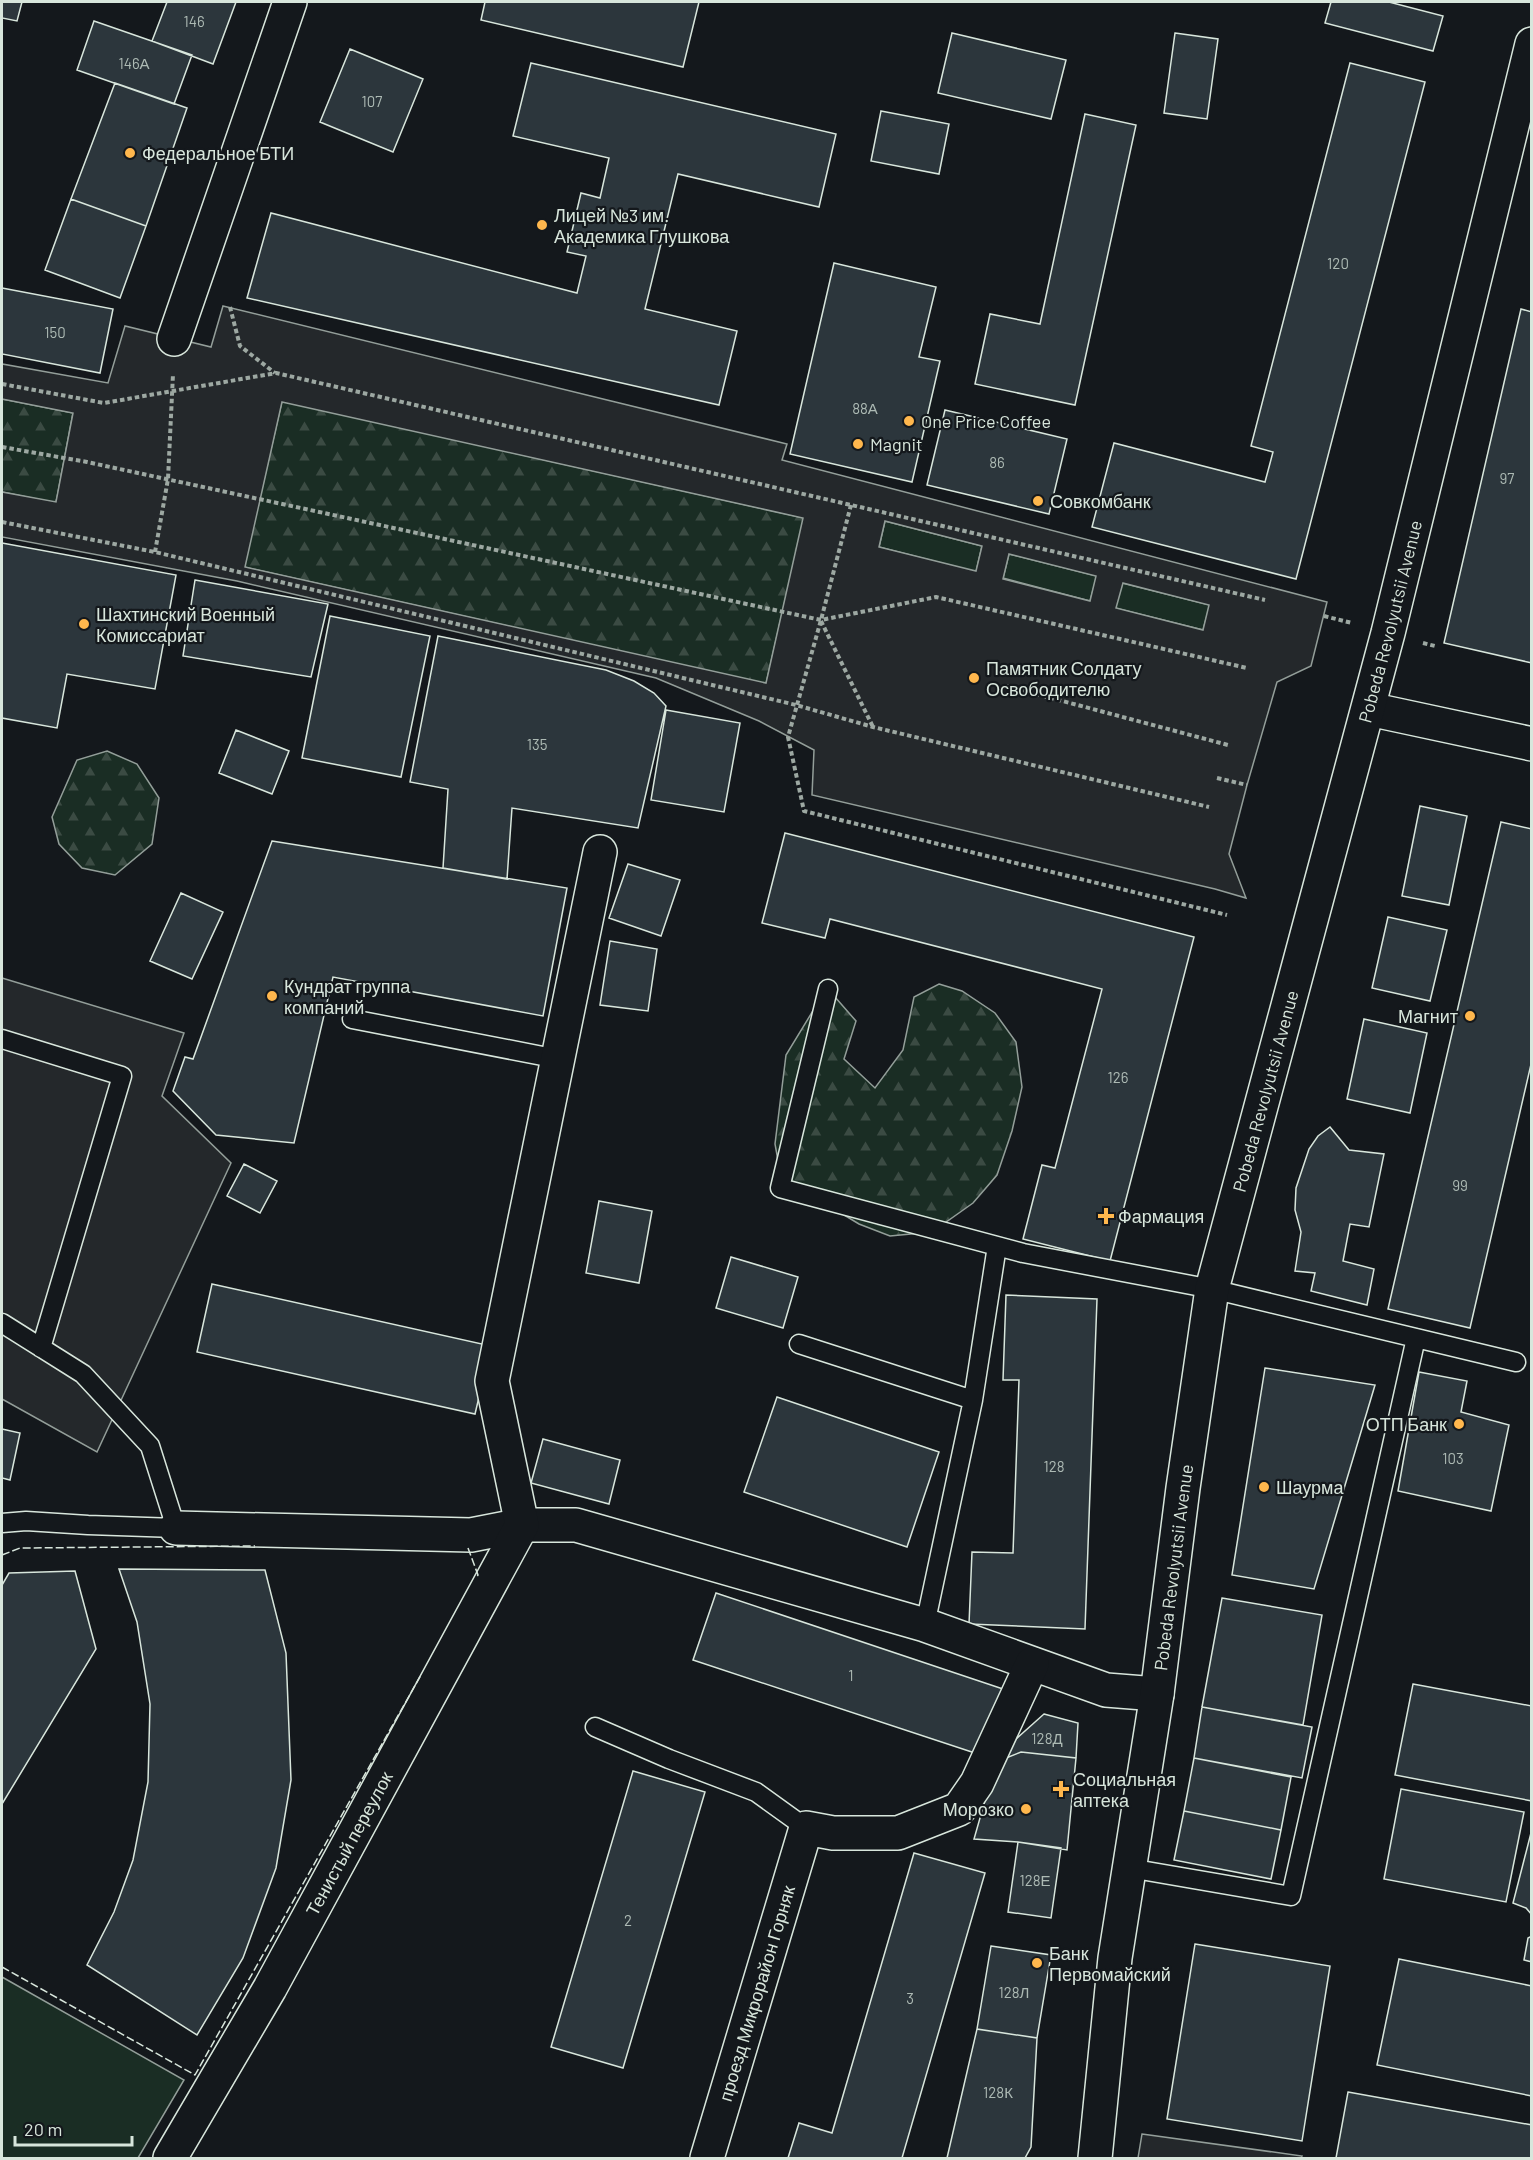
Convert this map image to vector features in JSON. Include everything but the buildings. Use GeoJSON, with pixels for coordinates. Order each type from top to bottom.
{"type":"FeatureCollection","features":[{"type":"Feature","properties":{"kind":"street"},"geometry":{"type":"LineString","coordinates":[[174,339],[290,2]]}},
{"type":"Feature","properties":{"kind":"street","name":"Pobeda Revolyutsii Avenue"},"geometry":{"type":"LineString","coordinates":[[1095,2158],[1115,1958],[1157,1694],[1183,1488],[1212,1289],[1369,709],[1532,44]]}},
{"type":"Feature","properties":{"kind":"street"},"geometry":{"type":"LineString","coordinates":[[1369,709],[1532,744]]}},
{"type":"Feature","properties":{"kind":"street"},"geometry":{"type":"LineString","coordinates":[[522,1525],[492,1381],[600,852]]}},
{"type":"Feature","properties":{"kind":"street"},"geometry":{"type":"LineString","coordinates":[[176,1528],[471,1535],[522,1525],[576,1526],[925,1625],[1106,1690],[1157,1694]]}},
{"type":"Feature","properties":{"kind":"street","name":"Тенистый переулок"},"geometry":{"type":"LineString","coordinates":[[170,2158],[270,1988],[522,1525]]}},
{"type":"Feature","properties":{"kind":"street"},"geometry":{"type":"LineString","coordinates":[[806,1828],[833,1833],[898,1833],[959,1809],[977,1783],[1032,1664]]}},
{"type":"Feature","properties":{"kind":"street","name":"проезд Микрорайон Горняк"},"geometry":{"type":"LineString","coordinates":[[706,2158],[806,1828]]}},
{"type":"Feature","properties":{"kind":"lane"},"geometry":{"type":"LineString","coordinates":[[828,989],[780,1188],[997,1246],[1212,1289],[1516,1362]]}},
{"type":"Feature","properties":{"kind":"lane"},"geometry":{"type":"LineString","coordinates":[[352,1019],[558,1059]]}},
{"type":"Feature","properties":{"kind":"lane"},"geometry":{"type":"LineString","coordinates":[[2,1038],[122,1076],[41,1348]]}},
{"type":"Feature","properties":{"kind":"lane"},"geometry":{"type":"LineString","coordinates":[[925,1625],[973,1400],[997,1246]]}},
{"type":"Feature","properties":{"kind":"lane"},"geometry":{"type":"LineString","coordinates":[[2,1323],[83,1374],[150,1446],[176,1528],[88,1526],[26,1521],[2,1522]]}},
{"type":"Feature","properties":{"kind":"lane"},"geometry":{"type":"LineString","coordinates":[[1129,1868],[1291,1896],[1416,1338]]}},
{"type":"Feature","properties":{"kind":"lane"},"geometry":{"type":"LineString","coordinates":[[799,1344],[973,1400]]}},
{"type":"Feature","properties":{"kind":"lane"},"geometry":{"type":"LineString","coordinates":[[2,1512],[26,1521]]}},
{"type":"Feature","properties":{"kind":"lane"},"geometry":{"type":"LineString","coordinates":[[595,1727],[669,1759],[756,1792],[806,1828]]}},
{"type":"Feature","properties":{"kind":"path"},"geometry":{"type":"LineString","coordinates":[[230,307],[240,346],[276,373]]}},
{"type":"Feature","properties":{"kind":"path"},"geometry":{"type":"LineString","coordinates":[[154,552],[168,480],[174,339]]}},
{"type":"Feature","properties":{"kind":"path"},"geometry":{"type":"LineString","coordinates":[[2,384],[104,403],[276,373],[1265,600]]}},
{"type":"Feature","properties":{"kind":"path"},"geometry":{"type":"LineString","coordinates":[[2,447],[168,480],[821,620],[936,597],[1247,668]]}},
{"type":"Feature","properties":{"kind":"path"},"geometry":{"type":"LineString","coordinates":[[851,505],[788,737],[804,811],[1227,915]]}},
{"type":"Feature","properties":{"kind":"path"},"geometry":{"type":"LineString","coordinates":[[2,522],[154,552],[796,705],[873,727],[1209,807]]}},
{"type":"Feature","properties":{"kind":"path"},"geometry":{"type":"LineString","coordinates":[[821,620],[873,727]]}},
{"type":"Feature","properties":{"kind":"path"},"geometry":{"type":"LineString","coordinates":[[1006,686],[1228,745]]}},
{"type":"Feature","properties":{"kind":"path"},"geometry":{"type":"LineString","coordinates":[[1217,778],[1247,785]]}},
{"type":"Feature","properties":{"kind":"green space"},"geometry":{"type":"Polygon","coordinates":[[[2,399],[73,413],[56,503],[2,492],[2,399]]]}},
{"type":"Feature","properties":{"kind":"green space"},"geometry":{"type":"Polygon","coordinates":[[[282,401],[804,518],[766,684],[244,567],[282,401]]]}},
{"type":"Feature","properties":{"kind":"green space"},"geometry":{"type":"Polygon","coordinates":[[[885,521],[982,546],[976,572],[879,547],[885,521]]]}},
{"type":"Feature","properties":{"kind":"green space"},"geometry":{"type":"Polygon","coordinates":[[[1009,554],[1097,576],[1090,601],[1003,578],[1009,554]]]}},
{"type":"Feature","properties":{"kind":"green space"},"geometry":{"type":"Polygon","coordinates":[[[1122,583],[1210,605],[1203,630],[1115,608],[1122,583]]]}},
{"type":"Feature","properties":{"kind":"green space"},"geometry":{"type":"Polygon","coordinates":[[[107,751],[137,764],[159,798],[152,844],[115,875],[82,868],[59,844],[52,817],[77,760],[107,751]]]}},
{"type":"Feature","properties":{"kind":"green space"},"geometry":{"type":"Polygon","coordinates":[[[939,984],[962,991],[995,1013],[1016,1042],[1022,1087],[1012,1131],[997,1175],[973,1203],[932,1232],[890,1236],[859,1224],[781,1177],[775,1144],[786,1055],[828,989],[856,1021],[844,1059],[875,1088],[903,1050],[914,997],[939,984]]]}},
{"type":"Feature","properties":{"kind":"green space"},"geometry":{"type":"Polygon","coordinates":[[[2,1977],[184,2080],[138,2158],[2,2158],[2,1977]]]}},
{"type":"Feature","properties":{"kind":"shaded area"},"geometry":{"type":"Polygon","coordinates":[[[223,306],[787,444],[782,460],[1327,602],[1311,666],[1277,682],[1247,785],[1229,854],[1246,898],[812,795],[814,750],[759,721],[656,678],[237,581],[2,537],[2,492],[56,502],[73,413],[2,399],[2,364],[108,383],[125,326],[211,347],[223,306]],[[282,402],[245,567],[766,683],[803,518],[282,402]],[[885,521],[879,547],[976,571],[982,546],[885,521]],[[1009,554],[1003,579],[1090,601],[1096,576],[1009,554]],[[1123,583],[1116,608],[1203,630],[1209,605],[1123,583]]]}},
{"type":"Feature","properties":{"kind":"shaded area"},"geometry":{"type":"Polygon","coordinates":[[[2,978],[184,1033],[162,1096],[231,1163],[97,1452],[2,1399],[2,978]]]}},
{"type":"Feature","properties":{"kind":"shaded area"},"geometry":{"type":"Polygon","coordinates":[[[1142,2134],[1302,2156],[1301,2158],[1138,2158],[1142,2134]]]}},
{"type":"Feature","properties":{"kind":"fence"},"geometry":{"type":"LineString","coordinates":[[2,1555],[20,1548],[255,1546]]}},
{"type":"Feature","properties":{"kind":"fence"},"geometry":{"type":"LineString","coordinates":[[468,1548],[478,1575],[476,1578]]}},
{"type":"Feature","properties":{"kind":"fence"},"geometry":{"type":"LineString","coordinates":[[2,1967],[195,2075],[421,1675]]}},
{"type":"Feature","properties":{"kind":"place","name":"Федеральное БТИ"},"geometry":{"type":"Point","coordinates":[130,153]}},
{"type":"Feature","properties":{"kind":"place","name":"Лицей №3 им. Академика Глушкова"},"geometry":{"type":"Point","coordinates":[542,225]}},
{"type":"Feature","properties":{"kind":"place","name":"One Price Coffee"},"geometry":{"type":"Point","coordinates":[909,421]}},
{"type":"Feature","properties":{"kind":"place","name":"Magnit"},"geometry":{"type":"Point","coordinates":[858,444]}},
{"type":"Feature","properties":{"kind":"place","name":"Совкомбанк"},"geometry":{"type":"Point","coordinates":[1038,501]}},
{"type":"Feature","properties":{"kind":"place","name":"Шахтинский Военный Комиссариат"},"geometry":{"type":"Point","coordinates":[84,624]}},
{"type":"Feature","properties":{"kind":"place","name":"Памятник Солдату Освободителю"},"geometry":{"type":"Point","coordinates":[974,678]}},
{"type":"Feature","properties":{"kind":"place","name":"Кундрат группа компаний"},"geometry":{"type":"Point","coordinates":[272,996]}},
{"type":"Feature","properties":{"kind":"place","name":"Магнит"},"geometry":{"type":"Point","coordinates":[1470,1016]}},
{"type":"Feature","properties":{"kind":"place","name":"Фармация"},"geometry":{"type":"Point","coordinates":[1106,1216]}},
{"type":"Feature","properties":{"kind":"place","name":"ОТП Банк"},"geometry":{"type":"Point","coordinates":[1459,1424]}},
{"type":"Feature","properties":{"kind":"place","name":"Шаурма"},"geometry":{"type":"Point","coordinates":[1264,1487]}},
{"type":"Feature","properties":{"kind":"place","name":"Социальная аптека"},"geometry":{"type":"Point","coordinates":[1061,1789]}},
{"type":"Feature","properties":{"kind":"place","name":"Морозко"},"geometry":{"type":"Point","coordinates":[1026,1809]}},
{"type":"Feature","properties":{"kind":"place","name":"Банк Первомайский"},"geometry":{"type":"Point","coordinates":[1037,1963]}}]}
